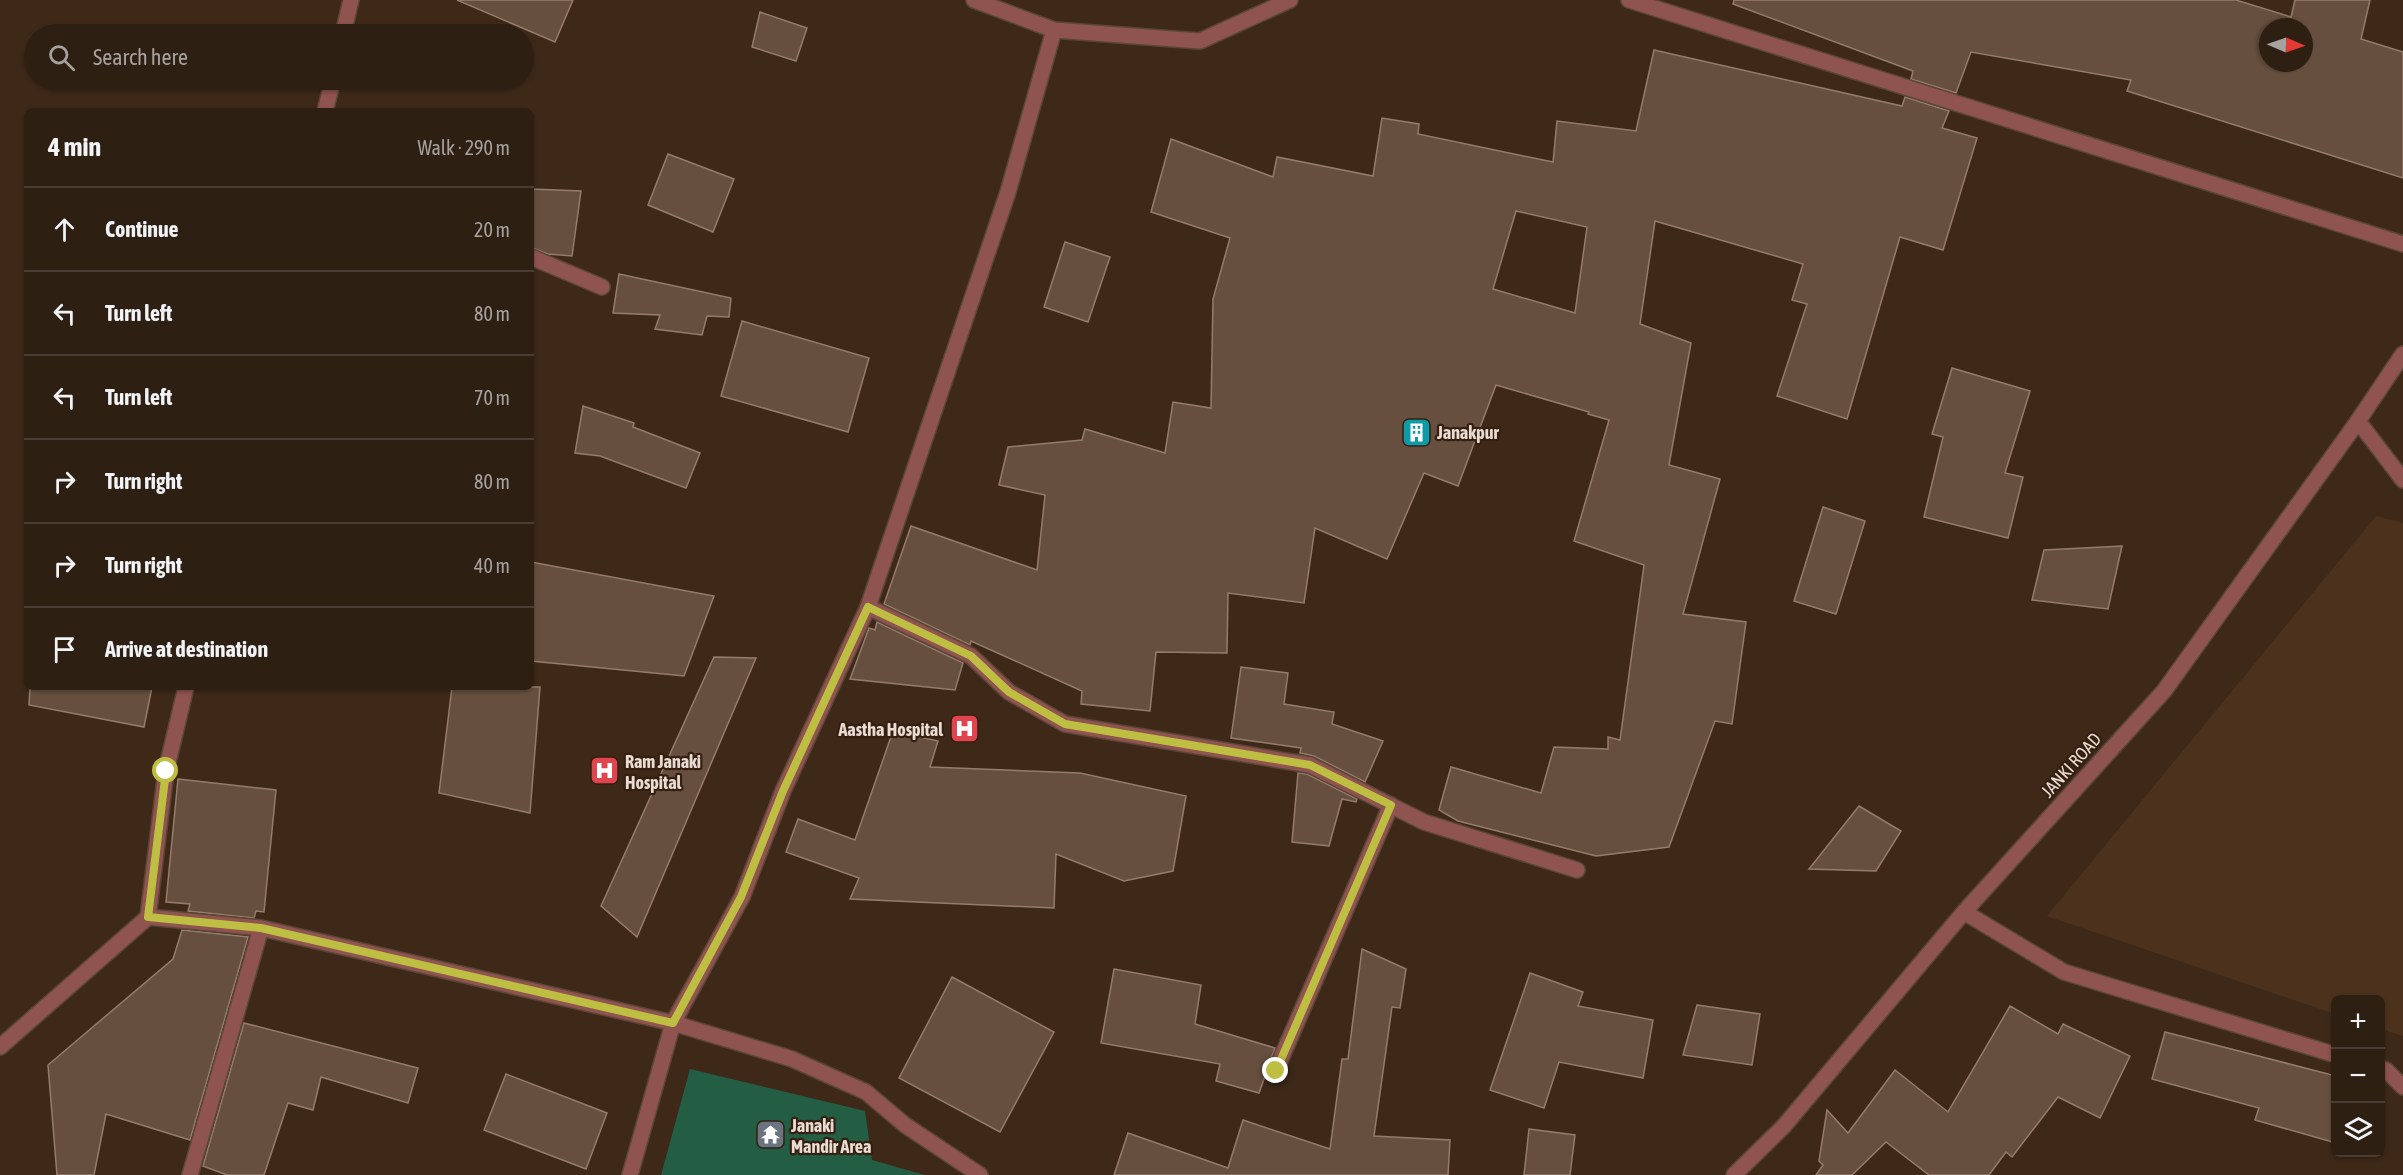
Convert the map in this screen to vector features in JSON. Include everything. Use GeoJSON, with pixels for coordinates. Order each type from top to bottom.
{"type":"FeatureCollection","features":[{"type":"Feature","properties":{"kind":"street"},"geometry":{"type":"LineString","coordinates":[[345,24],[351,0]]}},
{"type":"Feature","properties":{"kind":"street"},"geometry":{"type":"LineString","coordinates":[[974,0],[1054,30],[1200,41],[1290,0]]}},
{"type":"Feature","properties":{"kind":"street"},"geometry":{"type":"LineString","coordinates":[[1629,0],[2403,244]]}},
{"type":"Feature","properties":{"kind":"street"},"geometry":{"type":"LineString","coordinates":[[630,1175],[673,1023],[741,897],[783,791],[868,607],[1008,192],[1054,30]]}},
{"type":"Feature","properties":{"kind":"street"},"geometry":{"type":"LineString","coordinates":[[326,108],[330,90]]}},
{"type":"Feature","properties":{"kind":"street"},"geometry":{"type":"LineString","coordinates":[[534,258],[602,287]]}},
{"type":"Feature","properties":{"kind":"street","name":"JANKI ROAD"},"geometry":{"type":"LineString","coordinates":[[1734,1175],[1784,1126],[1964,912],[2164,691],[2358,421],[2403,354]]}},
{"type":"Feature","properties":{"kind":"street"},"geometry":{"type":"LineString","coordinates":[[2358,421],[2403,480]]}},
{"type":"Feature","properties":{"kind":"street"},"geometry":{"type":"LineString","coordinates":[[868,607],[971,656],[1009,692],[1065,724],[1310,765],[1424,822],[1577,870]]}},
{"type":"Feature","properties":{"kind":"street"},"geometry":{"type":"LineString","coordinates":[[0,1047],[148,917],[166,771],[185,690]]}},
{"type":"Feature","properties":{"kind":"street"},"geometry":{"type":"LineString","coordinates":[[1276,1071],[1391,805]]}},
{"type":"Feature","properties":{"kind":"street"},"geometry":{"type":"LineString","coordinates":[[1964,912],[2064,972],[2331,1052]]}},
{"type":"Feature","properties":{"kind":"street"},"geometry":{"type":"LineString","coordinates":[[148,917],[261,928],[673,1023],[792,1059],[866,1092],[904,1125],[981,1175]]}},
{"type":"Feature","properties":{"kind":"street"},"geometry":{"type":"LineString","coordinates":[[190,1175],[261,928]]}},
{"type":"Feature","properties":{"kind":"street"},"geometry":{"type":"LineString","coordinates":[[2385,1070],[2403,1087]]}},
{"type":"Feature","properties":{"kind":"shaded area"},"geometry":{"type":"Polygon","coordinates":[[[2376,516],[2403,523],[2403,1036],[2385,1030],[2385,995],[2331,995],[2331,1013],[2047,916],[2376,516]]]}},
{"type":"Feature","properties":{"kind":"green space","name":"Janaki Mandir Area"},"geometry":{"type":"Polygon","coordinates":[[[690,1069],[865,1111],[872,1160],[925,1175],[661,1175],[690,1069]]]}},
{"type":"Feature","properties":{"kind":"building"},"geometry":{"type":"Polygon","coordinates":[[[457,0],[573,0],[555,42],[534,33],[534,24],[513,24],[457,0]]]}},
{"type":"Feature","properties":{"kind":"building"},"geometry":{"type":"Polygon","coordinates":[[[1734,0],[2236,0],[2291,17],[2295,0],[2370,0],[2361,39],[2403,52],[2403,178],[2127,91],[2131,80],[1971,52],[1956,93],[1911,79],[1913,71],[1733,4],[1734,0]]]}},
{"type":"Feature","properties":{"kind":"building"},"geometry":{"type":"Polygon","coordinates":[[[760,12],[807,28],[796,61],[752,47],[760,12]]]}},
{"type":"Feature","properties":{"kind":"building"},"geometry":{"type":"Polygon","coordinates":[[[1654,50],[1902,106],[1905,97],[1949,111],[1942,128],[1977,138],[1943,250],[1900,237],[1847,419],[1777,396],[1807,304],[1792,300],[1803,264],[1655,221],[1640,324],[1691,343],[1669,465],[1720,479],[1683,614],[1746,622],[1732,724],[1715,721],[1669,847],[1596,856],[1458,821],[1439,810],[1451,767],[1541,793],[1554,747],[1608,749],[1608,737],[1620,740],[1644,565],[1574,541],[1609,420],[1588,414],[1589,412],[1496,385],[1458,486],[1424,473],[1387,559],[1315,528],[1304,603],[1228,593],[1227,653],[1156,652],[1150,711],[1081,704],[1082,691],[971,641],[970,645],[884,604],[911,526],[1037,570],[1045,495],[999,485],[1008,447],[1082,440],[1085,429],[1165,453],[1173,402],[1211,408],[1213,299],[1230,238],[1151,212],[1171,139],[1273,177],[1277,157],[1373,176],[1382,118],[1419,124],[1418,134],[1553,162],[1557,121],[1636,131],[1654,50]],[[1516,211],[1493,289],[1575,313],[1587,227],[1516,211]]]}},
{"type":"Feature","properties":{"kind":"building"},"geometry":{"type":"Polygon","coordinates":[[[668,154],[734,179],[713,232],[648,205],[668,154]]]}},
{"type":"Feature","properties":{"kind":"building"},"geometry":{"type":"Polygon","coordinates":[[[534,189],[581,191],[572,256],[548,254],[534,249],[534,189]]]}},
{"type":"Feature","properties":{"kind":"building"},"geometry":{"type":"Polygon","coordinates":[[[1065,242],[1110,257],[1088,322],[1044,307],[1065,242]]]}},
{"type":"Feature","properties":{"kind":"building"},"geometry":{"type":"Polygon","coordinates":[[[619,274],[731,298],[729,317],[707,316],[702,335],[655,329],[660,315],[613,313],[619,274]]]}},
{"type":"Feature","properties":{"kind":"building"},"geometry":{"type":"Polygon","coordinates":[[[742,321],[869,358],[848,432],[721,396],[742,321]]]}},
{"type":"Feature","properties":{"kind":"building"},"geometry":{"type":"Polygon","coordinates":[[[1952,368],[2030,391],[2005,473],[2023,477],[2008,538],[1924,517],[1943,437],[1932,434],[1952,368]]]}},
{"type":"Feature","properties":{"kind":"building"},"geometry":{"type":"Polygon","coordinates":[[[583,406],[634,423],[633,427],[700,453],[686,488],[600,456],[575,453],[583,406]]]}},
{"type":"Feature","properties":{"kind":"building"},"geometry":{"type":"Polygon","coordinates":[[[1823,507],[1865,521],[1836,614],[1794,601],[1823,507]]]}},
{"type":"Feature","properties":{"kind":"building"},"geometry":{"type":"Polygon","coordinates":[[[2122,546],[2108,609],[2032,600],[2044,550],[2122,546]]]}},
{"type":"Feature","properties":{"kind":"building"},"geometry":{"type":"Polygon","coordinates":[[[534,563],[714,596],[684,676],[534,661],[534,563]]]}},
{"type":"Feature","properties":{"kind":"building"},"geometry":{"type":"Polygon","coordinates":[[[877,622],[963,663],[955,690],[850,679],[869,628],[875,630],[877,622]]]}},
{"type":"Feature","properties":{"kind":"building"},"geometry":{"type":"Polygon","coordinates":[[[714,657],[756,658],[637,937],[601,906],[714,657]]]}},
{"type":"Feature","properties":{"kind":"building"},"geometry":{"type":"Polygon","coordinates":[[[1241,667],[1288,673],[1284,704],[1334,712],[1332,724],[1383,741],[1365,782],[1314,756],[1300,753],[1301,748],[1231,738],[1241,667]]]}},
{"type":"Feature","properties":{"kind":"building"},"geometry":{"type":"Polygon","coordinates":[[[534,687],[540,687],[530,813],[439,793],[452,690],[534,690],[534,687]]]}},
{"type":"Feature","properties":{"kind":"building"},"geometry":{"type":"Polygon","coordinates":[[[30,690],[151,690],[144,727],[29,705],[30,690]]]}},
{"type":"Feature","properties":{"kind":"building"},"geometry":{"type":"Polygon","coordinates":[[[893,731],[938,741],[930,767],[1080,773],[1186,796],[1173,871],[1124,881],[1056,854],[1054,908],[850,899],[859,878],[786,852],[798,819],[855,840],[893,731]]]}},
{"type":"Feature","properties":{"kind":"building"},"geometry":{"type":"Polygon","coordinates":[[[1298,773],[1307,774],[1357,799],[1356,802],[1342,799],[1329,846],[1292,842],[1298,773]]]}},
{"type":"Feature","properties":{"kind":"building"},"geometry":{"type":"Polygon","coordinates":[[[178,779],[276,790],[264,912],[256,911],[254,918],[188,911],[190,904],[166,902],[178,779]]]}},
{"type":"Feature","properties":{"kind":"building"},"geometry":{"type":"Polygon","coordinates":[[[1859,806],[1901,831],[1876,871],[1809,869],[1859,806]]]}},
{"type":"Feature","properties":{"kind":"building"},"geometry":{"type":"Polygon","coordinates":[[[182,930],[248,937],[190,1140],[106,1114],[94,1175],[57,1175],[48,1065],[173,959],[182,930]]]}},
{"type":"Feature","properties":{"kind":"building"},"geometry":{"type":"Polygon","coordinates":[[[1362,949],[1406,969],[1400,1008],[1392,1007],[1374,1136],[1450,1140],[1448,1175],[1114,1175],[1128,1133],[1228,1168],[1243,1120],[1330,1149],[1342,1059],[1348,1059],[1362,949]]]}},
{"type":"Feature","properties":{"kind":"building"},"geometry":{"type":"Polygon","coordinates":[[[1114,969],[1201,985],[1195,1024],[1275,1048],[1259,1093],[1216,1081],[1220,1064],[1101,1043],[1114,969]]]}},
{"type":"Feature","properties":{"kind":"building"},"geometry":{"type":"Polygon","coordinates":[[[1530,973],[1583,992],[1578,1006],[1653,1020],[1643,1078],[1559,1062],[1544,1108],[1490,1090],[1530,973]]]}},
{"type":"Feature","properties":{"kind":"building"},"geometry":{"type":"Polygon","coordinates":[[[952,977],[1054,1032],[1000,1132],[899,1078],[952,977]]]}},
{"type":"Feature","properties":{"kind":"building"},"geometry":{"type":"Polygon","coordinates":[[[1697,1005],[1760,1014],[1752,1065],[1683,1055],[1697,1005]]]}},
{"type":"Feature","properties":{"kind":"building"},"geometry":{"type":"Polygon","coordinates":[[[2010,1006],[2058,1034],[2063,1024],[2130,1056],[2100,1118],[2058,1097],[2012,1157],[2006,1152],[1989,1175],[1929,1175],[1886,1142],[1852,1175],[1816,1175],[1823,1165],[1819,1161],[1827,1110],[1848,1133],[1895,1070],[1948,1112],[2010,1006]]]}},
{"type":"Feature","properties":{"kind":"building"},"geometry":{"type":"Polygon","coordinates":[[[244,1023],[418,1068],[408,1103],[321,1077],[313,1110],[288,1103],[264,1175],[227,1175],[203,1166],[244,1023]]]}},
{"type":"Feature","properties":{"kind":"building"},"geometry":{"type":"Polygon","coordinates":[[[2165,1032],[2331,1075],[2331,1142],[2255,1120],[2259,1108],[2152,1079],[2165,1032]]]}},
{"type":"Feature","properties":{"kind":"building"},"geometry":{"type":"Polygon","coordinates":[[[506,1074],[607,1113],[586,1169],[484,1130],[506,1074]]]}},
{"type":"Feature","properties":{"kind":"building"},"geometry":{"type":"Polygon","coordinates":[[[1529,1129],[1575,1135],[1570,1175],[1524,1175],[1529,1129]]]}},
{"type":"Feature","properties":{"kind":"place","name":"Janakpur"},"geometry":{"type":"Point","coordinates":[1416,432]}},
{"type":"Feature","properties":{"kind":"place","name":"Aastha Hospital"},"geometry":{"type":"Point","coordinates":[964,729]}},
{"type":"Feature","properties":{"kind":"place","name":"Ram Janaki Hospital"},"geometry":{"type":"Point","coordinates":[604,771]}},
{"type":"Feature","properties":{"kind":"place","name":"Janaki Mandir Area"},"geometry":{"type":"Point","coordinates":[770,1135]}},
{"type":"Feature","properties":{"kind":"route"},"geometry":{"type":"LineString","coordinates":[[166,771],[148,917],[261,928],[673,1023],[741,897],[783,791],[868,607],[971,656],[1009,692],[1065,724],[1310,765],[1391,805],[1276,1071]]}}]}
